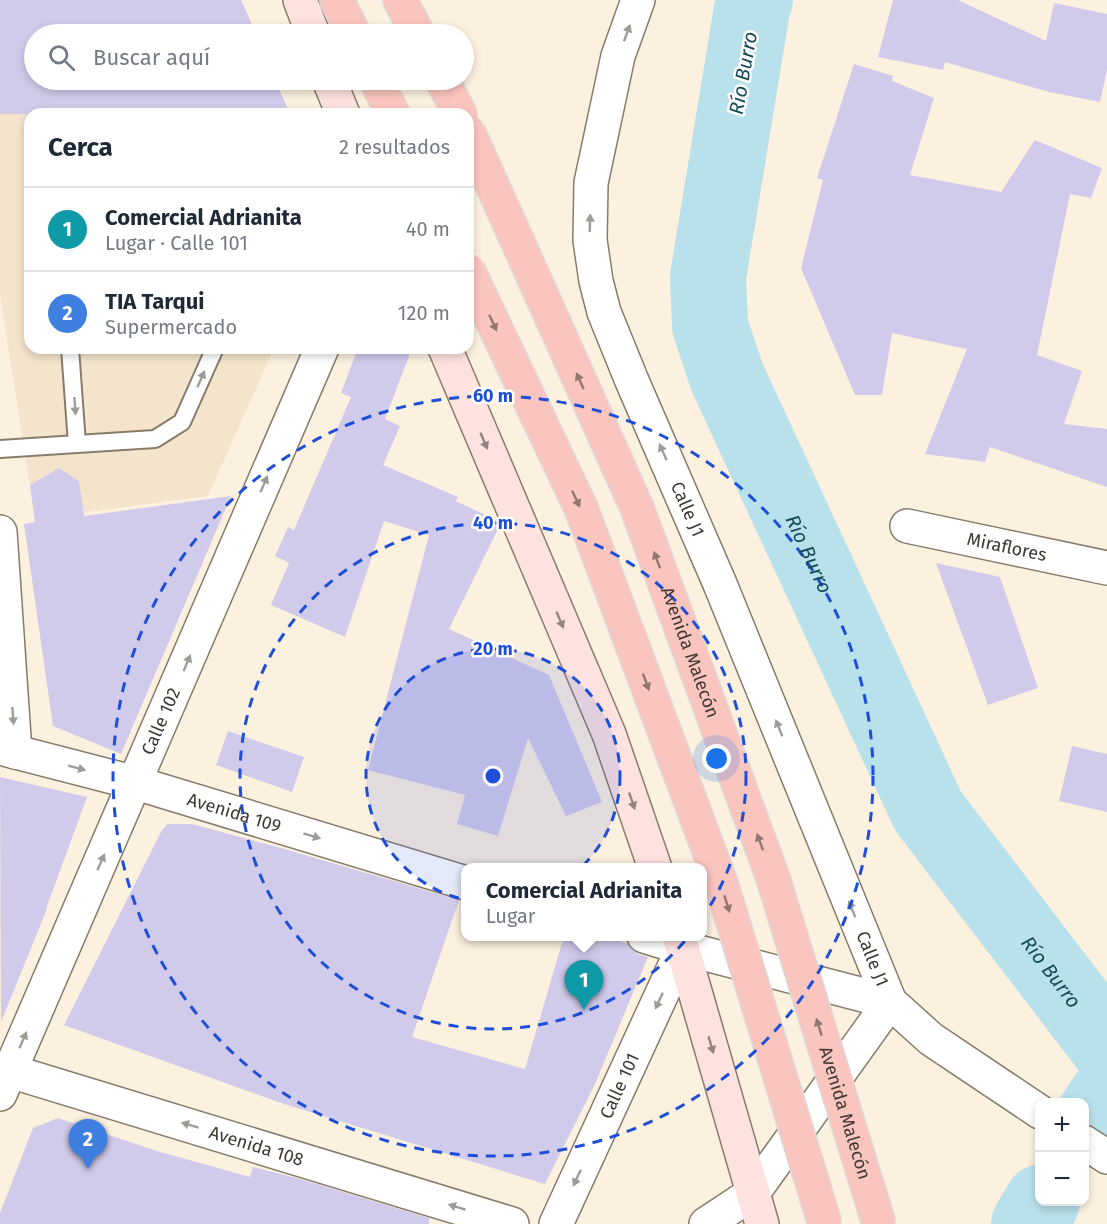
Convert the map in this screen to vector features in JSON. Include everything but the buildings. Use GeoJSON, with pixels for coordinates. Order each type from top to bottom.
{"type":"FeatureCollection","features":[{"type":"Feature","properties":{"kind":"main road"},"geometry":{"type":"LineString","coordinates":[[300,0],[309,24]]}},
{"type":"Feature","properties":{"kind":"main road"},"geometry":{"type":"LineString","coordinates":[[337,0],[349,24]]}},
{"type":"Feature","properties":{"kind":"main road"},"geometry":{"type":"LineString","coordinates":[[400,0],[413,24]]}},
{"type":"Feature","properties":{"kind":"main road"},"geometry":{"type":"LineString","coordinates":[[381,90],[390,108]]}},
{"type":"Feature","properties":{"kind":"main road"},"geometry":{"type":"LineString","coordinates":[[447,90],[457,108]]}},
{"type":"Feature","properties":{"kind":"main road","name":"Avenida Malecón"},"geometry":{"type":"LineString","coordinates":[[474,144],[637,508],[773,878],[879,1224]]}},
{"type":"Feature","properties":{"kind":"main road"},"geometry":{"type":"LineString","coordinates":[[474,283],[581,508],[721,884],[825,1224]]}},
{"type":"Feature","properties":{"kind":"main road"},"geometry":{"type":"LineString","coordinates":[[448,354],[609,734],[654,863]]}},
{"type":"Feature","properties":{"kind":"main road"},"geometry":{"type":"LineString","coordinates":[[681,942],[762,1224]]}},
{"type":"Feature","properties":{"kind":"street","name":"Calle J1"},"geometry":{"type":"LineString","coordinates":[[638,0],[618,56],[591,183],[590,240],[596,281],[604,312],[632,381],[720,584],[890,1002]]}},
{"type":"Feature","properties":{"kind":"street","name":"Calle 102"},"geometry":{"type":"LineString","coordinates":[[3,1077],[136,783],[319,354]]}},
{"type":"Feature","properties":{"kind":"street","name":"Miraflores"},"geometry":{"type":"LineString","coordinates":[[907,526],[1107,568]]}},
{"type":"Feature","properties":{"kind":"street"},"geometry":{"type":"LineString","coordinates":[[0,532],[8,750]]}},
{"type":"Feature","properties":{"kind":"street","name":"Avenida 109"},"geometry":{"type":"LineString","coordinates":[[8,750],[136,783],[461,882]]}},
{"type":"Feature","properties":{"kind":"street"},"geometry":{"type":"LineString","coordinates":[[681,942],[890,1002],[931,1039],[1035,1109]]}},
{"type":"Feature","properties":{"kind":"street","name":"Calle 101"},"geometry":{"type":"LineString","coordinates":[[556,1224],[681,942]]}},
{"type":"Feature","properties":{"kind":"street"},"geometry":{"type":"LineString","coordinates":[[706,1224],[753,1193],[890,1002]]}},
{"type":"Feature","properties":{"kind":"street","name":"Avenida 108"},"geometry":{"type":"LineString","coordinates":[[3,1077],[513,1224]]}},
{"type":"Feature","properties":{"kind":"street"},"geometry":{"type":"LineString","coordinates":[[1089,1145],[1107,1157]]}},
{"type":"Feature","properties":{"kind":"lane"},"geometry":{"type":"LineString","coordinates":[[70,354],[77,444]]}},
{"type":"Feature","properties":{"kind":"lane"},"geometry":{"type":"LineString","coordinates":[[0,449],[155,439],[182,422],[212,354]]}},
{"type":"Feature","properties":{"kind":"shaded area"},"geometry":{"type":"Polygon","coordinates":[[[0,0],[241,0],[252,24],[24,24],[24,90],[279,90],[287,108],[24,108],[24,354],[271,354],[208,496],[35,519],[0,294],[0,0]]]}},
{"type":"Feature","properties":{"kind":"waterway","name":"Río Burro"},"geometry":{"type":"LineString","coordinates":[[755,0],[708,277],[710,326],[727,377],[928,811],[1107,1045]]}},
{"type":"Feature","properties":{"kind":"waterway"},"geometry":{"type":"LineString","coordinates":[[1089,1123],[1107,1096]]}},
{"type":"Feature","properties":{"kind":"waterway"},"geometry":{"type":"LineString","coordinates":[[1029,1224],[1040,1206]]}},
{"type":"Feature","properties":{"kind":"place","name":"Comercial Adrianita"},"geometry":{"type":"Point","coordinates":[584,1010]}},
{"type":"Feature","properties":{"kind":"place","name":"TIA Tarqui"},"geometry":{"type":"Point","coordinates":[88,1169]}}]}
